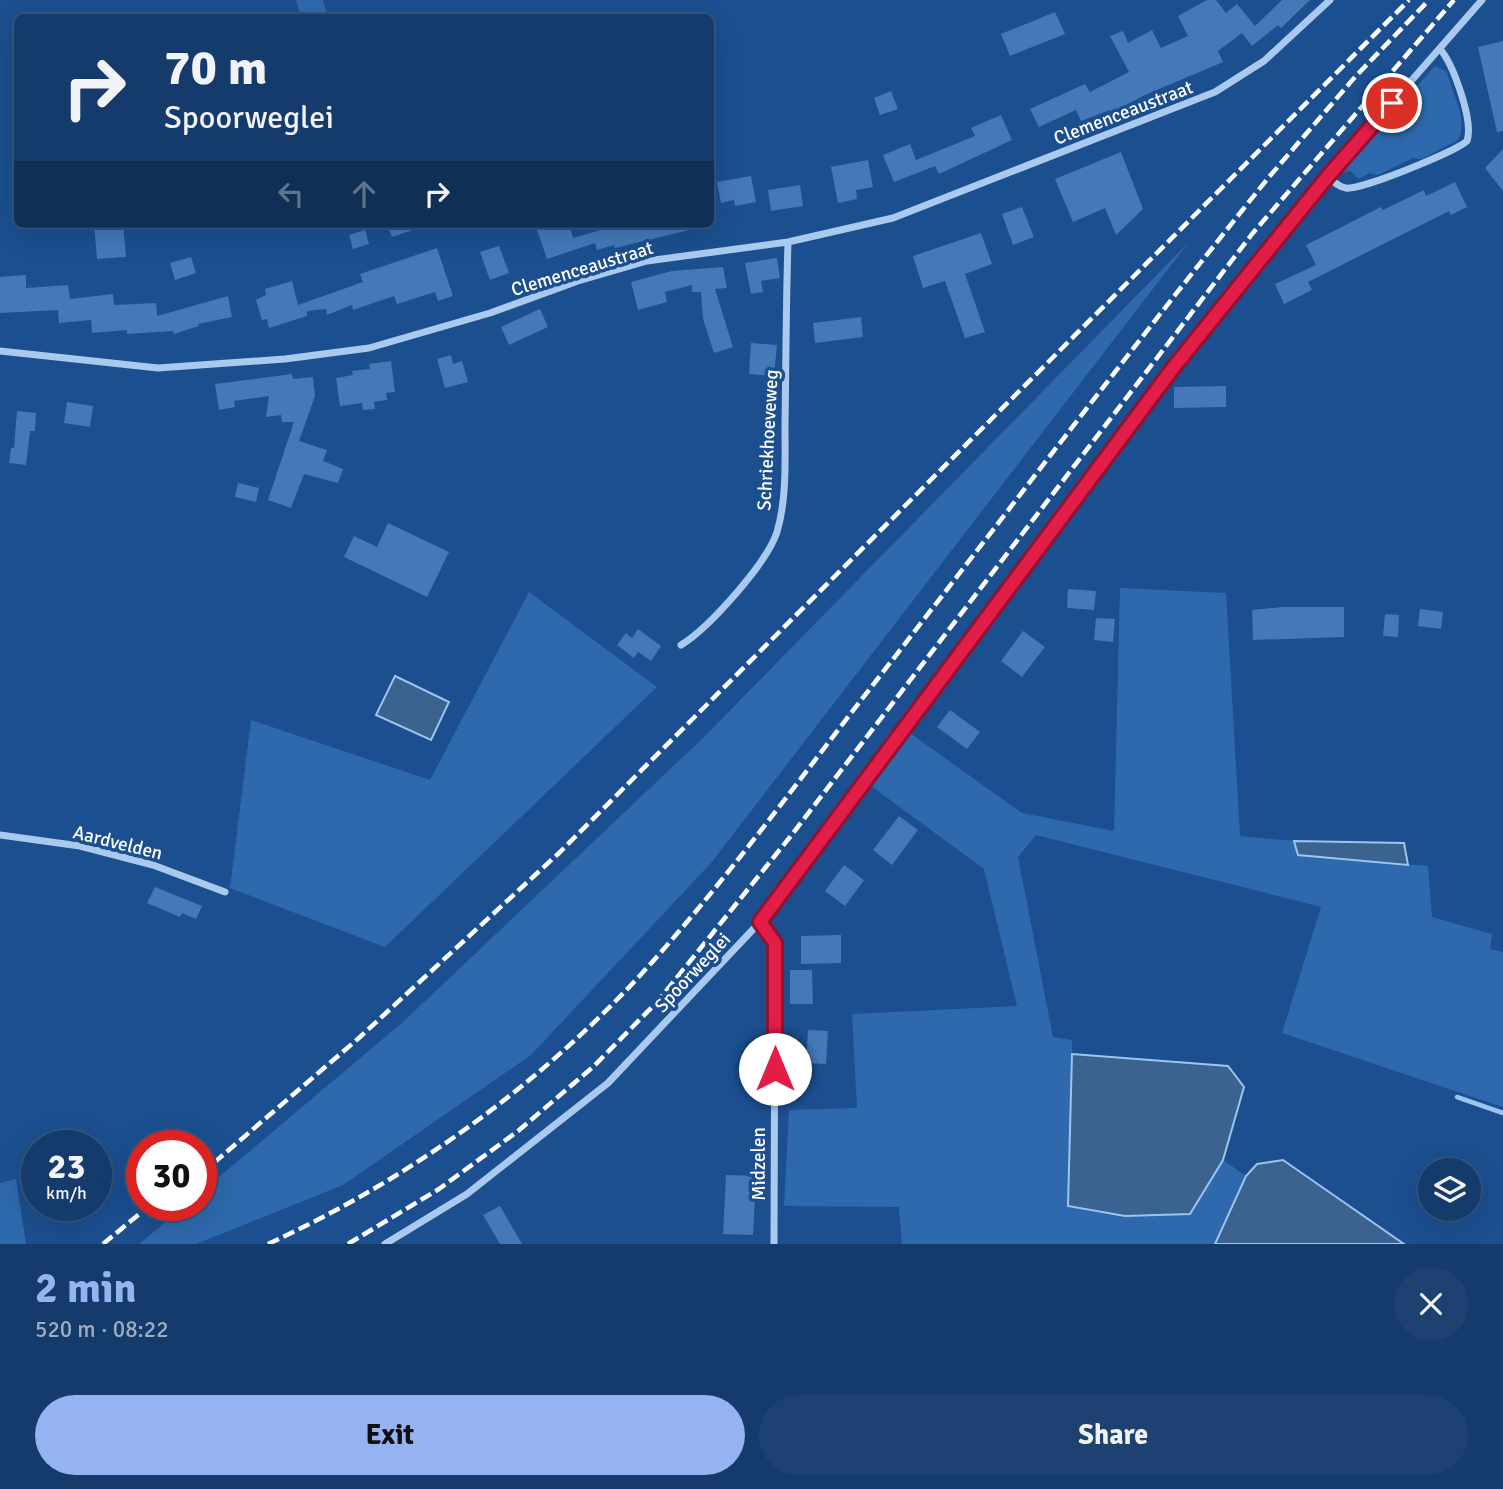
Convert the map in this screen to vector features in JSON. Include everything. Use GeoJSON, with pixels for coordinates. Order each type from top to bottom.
{"type":"FeatureCollection","features":[{"type":"Feature","properties":{"kind":"street","name":"Clemenceaustraat"},"geometry":{"type":"LineString","coordinates":[[0,351],[158,368],[285,359],[345,351],[399,340],[451,325],[578,281],[647,261],[788,242],[893,218],[1215,92],[1264,61],[1330,0]]}},
{"type":"Feature","properties":{"kind":"street","name":"Spoorweglei"},"geometry":{"type":"LineString","coordinates":[[385,1244],[467,1194],[608,1083],[760,922],[1173,368],[1328,176],[1482,0]]}},
{"type":"Feature","properties":{"kind":"street"},"geometry":{"type":"LineString","coordinates":[[1328,176],[1339,186],[1353,188],[1381,180],[1413,165],[1425,165],[1467,141],[1469,132],[1461,92],[1451,64],[1440,49]]}},
{"type":"Feature","properties":{"kind":"street","name":"Schriekhoeveweg"},"geometry":{"type":"LineString","coordinates":[[681,645],[712,619],[744,583],[767,554],[777,531],[785,463],[788,242]]}},
{"type":"Feature","properties":{"kind":"street","name":"Aardvelden"},"geometry":{"type":"LineString","coordinates":[[0,835],[79,846],[153,865],[225,892]]}},
{"type":"Feature","properties":{"kind":"street","name":"Midzelen"},"geometry":{"type":"LineString","coordinates":[[760,922],[775,943],[774,1244]]}},
{"type":"Feature","properties":{"kind":"shaded area"},"geometry":{"type":"Polygon","coordinates":[[[296,0],[323,0],[327,14],[300,14],[296,0]]]}},
{"type":"Feature","properties":{"kind":"shaded area"},"geometry":{"type":"Polygon","coordinates":[[[1435,66],[1447,72],[1458,106],[1461,132],[1458,140],[1422,159],[1413,158],[1378,175],[1370,173],[1359,179],[1350,171],[1340,173],[1435,66]]]}},
{"type":"Feature","properties":{"kind":"shaded area"},"geometry":{"type":"Polygon","coordinates":[[[1189,242],[711,863],[531,1055],[343,1185],[196,1244],[139,1244],[167,1221],[217,1221],[217,1179],[403,1022],[704,737],[1189,242]]]}},
{"type":"Feature","properties":{"kind":"shaded area"},"geometry":{"type":"Polygon","coordinates":[[[1120,588],[1226,593],[1240,836],[1294,841],[1298,855],[1428,866],[1432,917],[1492,934],[1490,949],[1503,952],[1503,1107],[1282,1033],[1321,907],[1036,835],[1018,857],[1053,1037],[1072,1040],[1068,1206],[1190,1214],[1223,1160],[1246,1176],[1215,1244],[902,1244],[899,1207],[784,1206],[789,1110],[857,1108],[852,1014],[1017,1006],[984,869],[871,786],[910,733],[1022,813],[1114,831],[1120,588]]]}},
{"type":"Feature","properties":{"kind":"shaded area"},"geometry":{"type":"Polygon","coordinates":[[[529,592],[657,687],[385,947],[230,888],[251,720],[430,780],[529,592]]]}},
{"type":"Feature","properties":{"kind":"shaded area"},"geometry":{"type":"Polygon","coordinates":[[[395,676],[449,702],[431,740],[376,715],[395,676]]]}},
{"type":"Feature","properties":{"kind":"shaded area"},"geometry":{"type":"Polygon","coordinates":[[[1294,841],[1404,843],[1408,865],[1298,855],[1294,841]]]}},
{"type":"Feature","properties":{"kind":"shaded area"},"geometry":{"type":"Polygon","coordinates":[[[1072,1054],[1228,1066],[1244,1087],[1223,1160],[1190,1214],[1125,1216],[1068,1206],[1072,1054]]]}},
{"type":"Feature","properties":{"kind":"shaded area"},"geometry":{"type":"Polygon","coordinates":[[[1283,1160],[1404,1244],[1215,1244],[1246,1176],[1257,1164],[1283,1160]]]}},
{"type":"Feature","properties":{"kind":"shaded area"},"geometry":{"type":"Polygon","coordinates":[[[16,1179],[26,1244],[0,1244],[0,1183],[16,1179]]]}},
{"type":"Feature","properties":{"kind":"building"},"geometry":{"type":"Polygon","coordinates":[[[1207,0],[1216,0],[1226,13],[1237,4],[1255,26],[1282,0],[1310,0],[1281,28],[1278,25],[1252,46],[1242,33],[1218,51],[1223,62],[1145,95],[1111,113],[1110,110],[1081,121],[1076,110],[1039,127],[1030,109],[1085,84],[1090,92],[1129,72],[1110,36],[1123,31],[1128,43],[1152,30],[1161,48],[1188,36],[1178,16],[1207,0]]]}},
{"type":"Feature","properties":{"kind":"building"},"geometry":{"type":"Polygon","coordinates":[[[1055,12],[1065,34],[1010,56],[1001,34],[1055,12]]]}},
{"type":"Feature","properties":{"kind":"building"},"geometry":{"type":"Polygon","coordinates":[[[1503,41],[1503,131],[1497,132],[1478,47],[1503,41]]]}},
{"type":"Feature","properties":{"kind":"building"},"geometry":{"type":"Polygon","coordinates":[[[891,91],[898,109],[880,115],[874,98],[891,91]]]}},
{"type":"Feature","properties":{"kind":"building"},"geometry":{"type":"Polygon","coordinates":[[[1001,115],[1012,140],[939,174],[935,166],[894,182],[883,155],[910,144],[916,160],[975,136],[971,128],[1001,115]]]}},
{"type":"Feature","properties":{"kind":"building"},"geometry":{"type":"Polygon","coordinates":[[[1503,149],[1503,191],[1485,168],[1503,149]]]}},
{"type":"Feature","properties":{"kind":"building"},"geometry":{"type":"Polygon","coordinates":[[[1121,152],[1143,209],[1116,235],[1105,208],[1073,222],[1055,179],[1121,152]]]}},
{"type":"Feature","properties":{"kind":"building"},"geometry":{"type":"Polygon","coordinates":[[[868,160],[873,187],[856,190],[857,199],[838,203],[831,167],[868,160]]]}},
{"type":"Feature","properties":{"kind":"building"},"geometry":{"type":"Polygon","coordinates":[[[751,176],[756,202],[735,206],[734,200],[721,203],[717,182],[751,176]]]}},
{"type":"Feature","properties":{"kind":"building"},"geometry":{"type":"Polygon","coordinates":[[[1455,182],[1467,207],[1451,215],[1449,211],[1308,282],[1312,290],[1284,304],[1275,284],[1316,265],[1306,245],[1381,207],[1383,210],[1424,190],[1426,196],[1455,182]]]}},
{"type":"Feature","properties":{"kind":"building"},"geometry":{"type":"Polygon","coordinates":[[[800,185],[803,206],[771,211],[768,190],[800,185]]]}},
{"type":"Feature","properties":{"kind":"building"},"geometry":{"type":"Polygon","coordinates":[[[1022,207],[1034,237],[1013,245],[1002,214],[1022,207]]]}},
{"type":"Feature","properties":{"kind":"building"},"geometry":{"type":"Polygon","coordinates":[[[94,228],[123,228],[126,257],[97,259],[94,228]]]}},
{"type":"Feature","properties":{"kind":"building"},"geometry":{"type":"Polygon","coordinates":[[[389,228],[419,228],[392,237],[389,228]]]}},
{"type":"Feature","properties":{"kind":"building"},"geometry":{"type":"Polygon","coordinates":[[[536,228],[570,228],[573,238],[607,228],[693,228],[615,248],[614,245],[597,250],[595,243],[547,259],[536,228]]]}},
{"type":"Feature","properties":{"kind":"building"},"geometry":{"type":"Polygon","coordinates":[[[365,230],[369,244],[353,249],[349,235],[365,230]]]}},
{"type":"Feature","properties":{"kind":"building"},"geometry":{"type":"Polygon","coordinates":[[[981,233],[992,264],[965,274],[985,332],[965,338],[945,281],[923,288],[913,256],[981,233]]]}},
{"type":"Feature","properties":{"kind":"building"},"geometry":{"type":"Polygon","coordinates":[[[499,246],[509,273],[490,280],[480,252],[499,246]]]}},
{"type":"Feature","properties":{"kind":"building"},"geometry":{"type":"Polygon","coordinates":[[[437,248],[453,296],[438,301],[435,292],[397,304],[394,296],[353,310],[352,305],[327,315],[326,309],[307,311],[307,316],[269,328],[267,319],[262,320],[256,300],[266,295],[265,289],[292,281],[298,305],[363,282],[360,274],[437,248]]]}},
{"type":"Feature","properties":{"kind":"building"},"geometry":{"type":"Polygon","coordinates":[[[191,257],[196,273],[175,280],[170,263],[191,257]]]}},
{"type":"Feature","properties":{"kind":"building"},"geometry":{"type":"Polygon","coordinates":[[[777,258],[780,278],[761,281],[763,292],[751,294],[745,263],[777,258]]]}},
{"type":"Feature","properties":{"kind":"building"},"geometry":{"type":"Polygon","coordinates":[[[723,267],[727,288],[715,289],[733,347],[714,353],[703,319],[701,292],[692,292],[692,285],[665,292],[667,302],[638,310],[631,282],[672,271],[723,267]]]}},
{"type":"Feature","properties":{"kind":"building"},"geometry":{"type":"Polygon","coordinates":[[[26,275],[26,288],[68,285],[70,299],[113,294],[114,305],[156,303],[157,316],[228,296],[232,317],[198,324],[199,326],[174,334],[173,331],[127,334],[127,330],[92,333],[91,320],[59,323],[58,310],[0,313],[0,277],[26,275]]]}},
{"type":"Feature","properties":{"kind":"building"},"geometry":{"type":"Polygon","coordinates":[[[540,309],[548,327],[509,345],[501,327],[540,309]]]}},
{"type":"Feature","properties":{"kind":"building"},"geometry":{"type":"Polygon","coordinates":[[[861,317],[863,337],[815,343],[813,323],[861,317]]]}},
{"type":"Feature","properties":{"kind":"building"},"geometry":{"type":"Polygon","coordinates":[[[751,343],[777,345],[774,376],[749,374],[751,343]]]}},
{"type":"Feature","properties":{"kind":"building"},"geometry":{"type":"Polygon","coordinates":[[[451,355],[453,364],[462,361],[468,382],[445,388],[437,359],[451,355]]]}},
{"type":"Feature","properties":{"kind":"building"},"geometry":{"type":"Polygon","coordinates":[[[391,361],[395,392],[386,393],[387,400],[374,402],[375,409],[363,410],[362,403],[340,406],[336,378],[353,375],[352,371],[370,369],[369,364],[391,361]]]}},
{"type":"Feature","properties":{"kind":"building"},"geometry":{"type":"Polygon","coordinates":[[[292,374],[293,379],[313,377],[315,396],[299,441],[327,450],[323,461],[343,469],[338,483],[304,474],[291,508],[268,500],[294,422],[282,422],[281,415],[266,417],[269,396],[234,401],[235,407],[219,410],[215,384],[292,374]]]}},
{"type":"Feature","properties":{"kind":"building"},"geometry":{"type":"Polygon","coordinates":[[[1226,386],[1226,407],[1174,408],[1174,387],[1226,386]]]}},
{"type":"Feature","properties":{"kind":"building"},"geometry":{"type":"Polygon","coordinates":[[[67,402],[93,406],[90,427],[64,423],[67,402]]]}},
{"type":"Feature","properties":{"kind":"building"},"geometry":{"type":"Polygon","coordinates":[[[17,411],[36,413],[35,431],[30,431],[26,465],[9,463],[11,448],[14,448],[17,411]]]}},
{"type":"Feature","properties":{"kind":"building"},"geometry":{"type":"Polygon","coordinates":[[[238,483],[259,488],[256,502],[235,497],[238,483]]]}},
{"type":"Feature","properties":{"kind":"building"},"geometry":{"type":"Polygon","coordinates":[[[388,523],[449,552],[427,597],[344,557],[354,536],[377,547],[388,523]]]}},
{"type":"Feature","properties":{"kind":"building"},"geometry":{"type":"Polygon","coordinates":[[[1068,589],[1096,591],[1094,610],[1067,608],[1068,589]]]}},
{"type":"Feature","properties":{"kind":"building"},"geometry":{"type":"Polygon","coordinates":[[[1344,607],[1344,637],[1253,640],[1252,610],[1344,607]]]}},
{"type":"Feature","properties":{"kind":"building"},"geometry":{"type":"Polygon","coordinates":[[[1420,609],[1443,612],[1441,629],[1418,626],[1420,609]]]}},
{"type":"Feature","properties":{"kind":"building"},"geometry":{"type":"Polygon","coordinates":[[[1385,614],[1399,615],[1398,637],[1383,636],[1385,614]]]}},
{"type":"Feature","properties":{"kind":"building"},"geometry":{"type":"Polygon","coordinates":[[[1096,618],[1115,619],[1113,642],[1094,640],[1096,618]]]}},
{"type":"Feature","properties":{"kind":"building"},"geometry":{"type":"Polygon","coordinates":[[[638,629],[661,646],[651,661],[638,652],[634,658],[617,645],[626,633],[632,638],[638,629]]]}},
{"type":"Feature","properties":{"kind":"building"},"geometry":{"type":"Polygon","coordinates":[[[1023,631],[1045,647],[1022,677],[1001,661],[1023,631]]]}},
{"type":"Feature","properties":{"kind":"building"},"geometry":{"type":"Polygon","coordinates":[[[950,710],[980,732],[967,749],[937,727],[950,710]]]}},
{"type":"Feature","properties":{"kind":"building"},"geometry":{"type":"Polygon","coordinates":[[[899,816],[918,830],[892,865],[873,850],[899,816]]]}},
{"type":"Feature","properties":{"kind":"building"},"geometry":{"type":"Polygon","coordinates":[[[844,865],[864,880],[845,906],[825,891],[844,865]]]}},
{"type":"Feature","properties":{"kind":"building"},"geometry":{"type":"Polygon","coordinates":[[[155,887],[202,906],[196,919],[182,913],[180,917],[147,903],[155,887]]]}},
{"type":"Feature","properties":{"kind":"building"},"geometry":{"type":"Polygon","coordinates":[[[841,935],[841,963],[801,964],[801,936],[841,935]]]}},
{"type":"Feature","properties":{"kind":"building"},"geometry":{"type":"Polygon","coordinates":[[[790,970],[812,970],[813,1004],[790,1004],[790,970]]]}},
{"type":"Feature","properties":{"kind":"building"},"geometry":{"type":"Polygon","coordinates":[[[808,1030],[828,1031],[826,1064],[806,1063],[808,1030]]]}},
{"type":"Feature","properties":{"kind":"building"},"geometry":{"type":"Polygon","coordinates":[[[726,1175],[756,1176],[753,1235],[723,1234],[726,1175]]]}},
{"type":"Feature","properties":{"kind":"building"},"geometry":{"type":"Polygon","coordinates":[[[500,1206],[522,1244],[500,1244],[483,1215],[500,1206]]]}},
{"type":"Feature","properties":{"kind":"waterway"},"geometry":{"type":"LineString","coordinates":[[1457,1097],[1503,1113]]}},
{"type":"Feature","properties":{"kind":"railway"},"geometry":{"type":"LineString","coordinates":[[217,1160],[360,1037],[560,852],[1409,0]]}},
{"type":"Feature","properties":{"kind":"railway"},"geometry":{"type":"LineString","coordinates":[[268,1244],[368,1192],[463,1131],[509,1097],[552,1060],[634,982],[758,834],[1120,365],[1269,177],[1355,77],[1429,0]]}},
{"type":"Feature","properties":{"kind":"railway"},"geometry":{"type":"LineString","coordinates":[[348,1244],[439,1189],[518,1131],[593,1067],[658,1001],[790,837],[1252,234],[1454,0]]}},
{"type":"Feature","properties":{"kind":"railway"},"geometry":{"type":"LineString","coordinates":[[103,1244],[131,1221]]}},
{"type":"Feature","properties":{"kind":"route"},"geometry":{"type":"LineString","coordinates":[[775,1069],[775,943],[760,922],[1173,368],[1328,176],[1392,103]]}}]}
